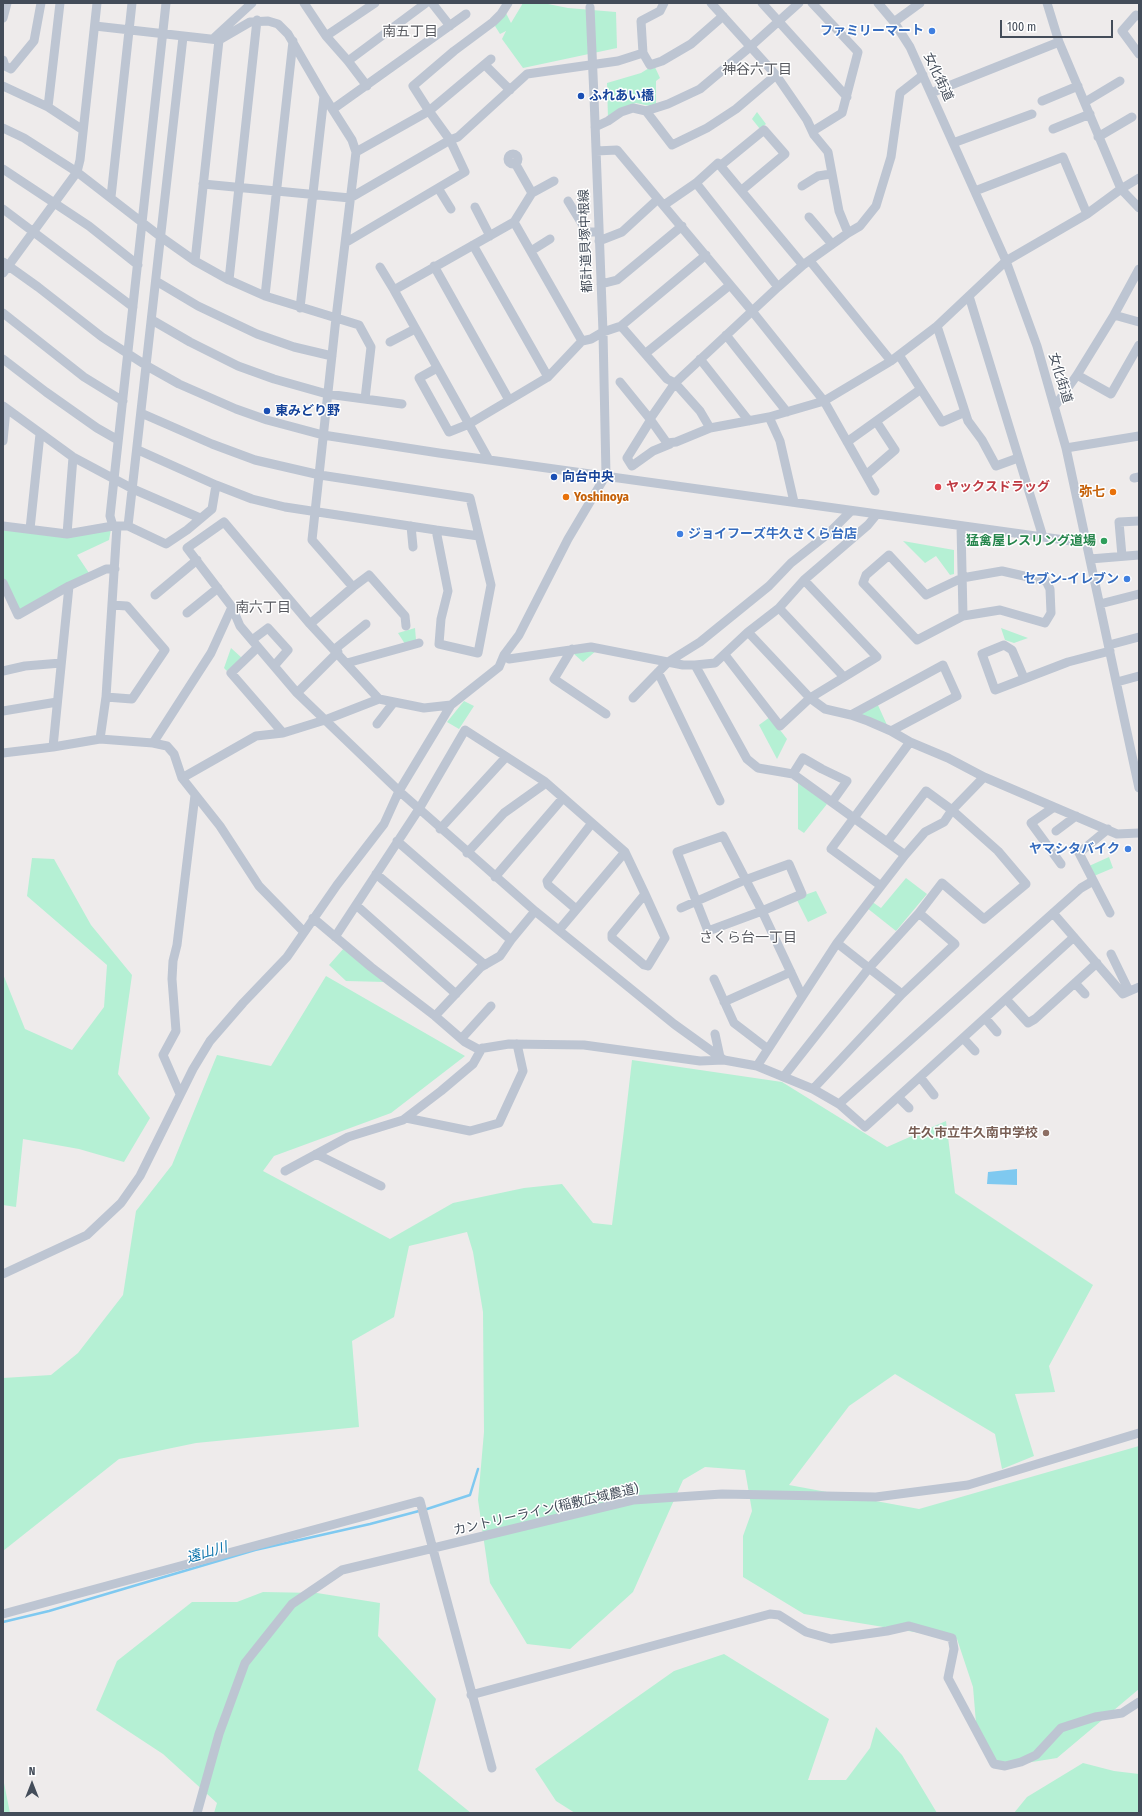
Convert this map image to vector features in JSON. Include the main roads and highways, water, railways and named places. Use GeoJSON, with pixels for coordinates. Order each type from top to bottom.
{"type":"FeatureCollection","features":[{"type":"Feature","properties":{"kind":"water"},"geometry":{"type":"Polygon","coordinates":[[[1017,1169],[1017,1185],[987,1184],[988,1172],[1017,1169]]]}},
{"type":"Feature","properties":{"kind":"waterway","name":"遠山川"},"geometry":{"type":"LineString","coordinates":[[427,1509],[470,1495],[478,1469]]}},
{"type":"Feature","properties":{"kind":"waterway","name":"遠山川"},"geometry":{"type":"LineString","coordinates":[[3,1622],[49,1611],[255,1550],[370,1524],[419,1511]]}},
{"type":"Feature","properties":{"kind":"place","name":"ファミリーマート"},"geometry":{"type":"Point","coordinates":[932,31]}},
{"type":"Feature","properties":{"kind":"place","name":"ふれあい橋"},"geometry":{"type":"Point","coordinates":[581,96]}},
{"type":"Feature","properties":{"kind":"place","name":"東みどり野"},"geometry":{"type":"Point","coordinates":[267,411]}},
{"type":"Feature","properties":{"kind":"place","name":"向台中央"},"geometry":{"type":"Point","coordinates":[554,477]}},
{"type":"Feature","properties":{"kind":"place","name":"ヤックスドラッグ"},"geometry":{"type":"Point","coordinates":[938,487]}},
{"type":"Feature","properties":{"kind":"place","name":"弥七"},"geometry":{"type":"Point","coordinates":[1113,492]}},
{"type":"Feature","properties":{"kind":"place","name":"Yoshinoya"},"geometry":{"type":"Point","coordinates":[566,497]}},
{"type":"Feature","properties":{"kind":"place","name":"ジョイフーズ牛久さくら台店"},"geometry":{"type":"Point","coordinates":[680,534]}},
{"type":"Feature","properties":{"kind":"place","name":"猛禽屋レスリング道場"},"geometry":{"type":"Point","coordinates":[1104,541]}},
{"type":"Feature","properties":{"kind":"place","name":"セブン-イレブン"},"geometry":{"type":"Point","coordinates":[1127,579]}},
{"type":"Feature","properties":{"kind":"place","name":"ヤマシタバイク"},"geometry":{"type":"Point","coordinates":[1128,849]}},
{"type":"Feature","properties":{"kind":"place","name":"牛久市立牛久南中学校"},"geometry":{"type":"Point","coordinates":[1046,1133]}},
{"type":"Feature","properties":{"kind":"district","name":"南五丁目"},"geometry":{"type":"Point","coordinates":[410,32]}},
{"type":"Feature","properties":{"kind":"district","name":"神谷六丁目"},"geometry":{"type":"Point","coordinates":[757,70]}},
{"type":"Feature","properties":{"kind":"district","name":"南六丁目"},"geometry":{"type":"Point","coordinates":[263,608]}},
{"type":"Feature","properties":{"kind":"district","name":"さくら台一丁目"},"geometry":{"type":"Point","coordinates":[748,938]}}]}
